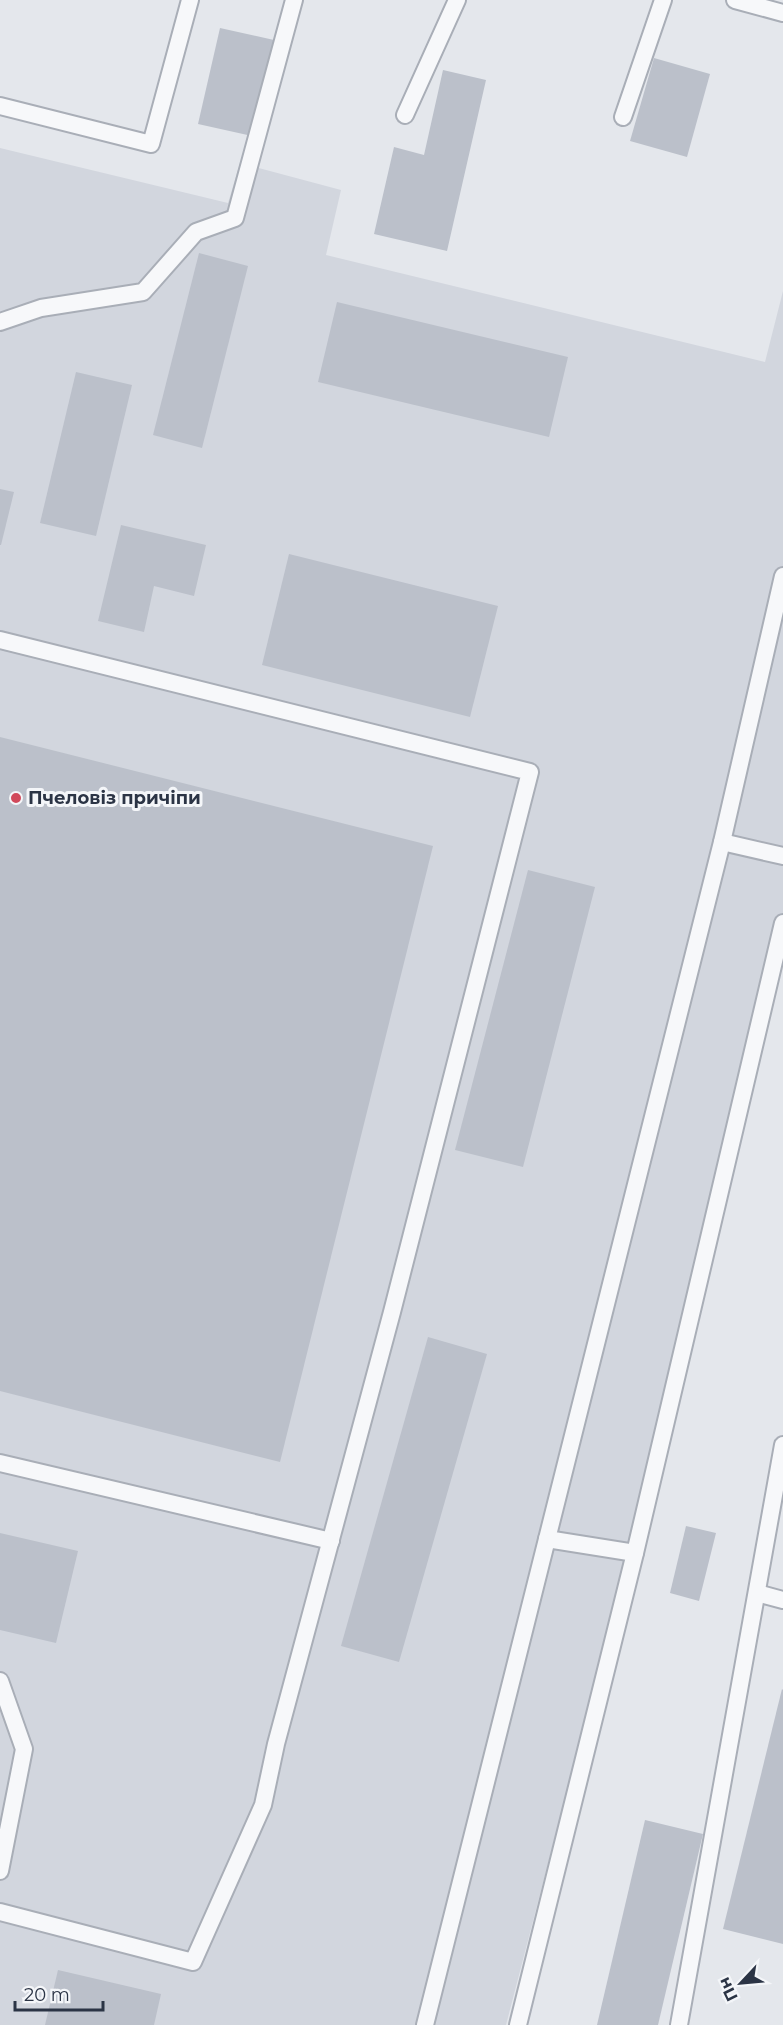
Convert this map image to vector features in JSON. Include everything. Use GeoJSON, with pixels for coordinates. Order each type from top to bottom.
{"type":"FeatureCollection","features":[{"type":"Feature","properties":{"kind":"lane"},"geometry":{"type":"LineString","coordinates":[[0,106],[151,144],[190,0]]}},
{"type":"Feature","properties":{"kind":"lane"},"geometry":{"type":"LineString","coordinates":[[0,322],[41,308],[143,292],[196,232],[235,218],[294,0]]}},
{"type":"Feature","properties":{"kind":"lane"},"geometry":{"type":"LineString","coordinates":[[405,116],[457,0]]}},
{"type":"Feature","properties":{"kind":"lane"},"geometry":{"type":"LineString","coordinates":[[623,117],[663,0]]}},
{"type":"Feature","properties":{"kind":"lane"},"geometry":{"type":"LineString","coordinates":[[735,0],[783,13]]}},
{"type":"Feature","properties":{"kind":"lane"},"geometry":{"type":"LineString","coordinates":[[425,2025],[722,842],[783,576]]}},
{"type":"Feature","properties":{"kind":"lane"},"geometry":{"type":"LineString","coordinates":[[0,640],[530,772],[398,1289],[276,1744],[263,1805],[194,1962],[0,1912]]}},
{"type":"Feature","properties":{"kind":"lane"},"geometry":{"type":"LineString","coordinates":[[722,842],[783,856]]}},
{"type":"Feature","properties":{"kind":"lane"},"geometry":{"type":"LineString","coordinates":[[518,2025],[635,1553],[783,923]]}},
{"type":"Feature","properties":{"kind":"lane"},"geometry":{"type":"LineString","coordinates":[[679,2025],[783,1445]]}},
{"type":"Feature","properties":{"kind":"lane"},"geometry":{"type":"LineString","coordinates":[[0,1463],[330,1541]]}},
{"type":"Feature","properties":{"kind":"lane"},"geometry":{"type":"LineString","coordinates":[[547,1539],[635,1553]]}},
{"type":"Feature","properties":{"kind":"lane"},"geometry":{"type":"LineString","coordinates":[[757,1593],[783,1600]]}},
{"type":"Feature","properties":{"kind":"lane"},"geometry":{"type":"LineString","coordinates":[[0,1681],[24,1749],[0,1871]]}},
{"type":"Feature","properties":{"kind":"shaded area"},"geometry":{"type":"Polygon","coordinates":[[[0,148],[228,203],[240,163],[341,190],[326,255],[765,362],[783,291],[783,960],[506,2025],[0,2025],[0,148]]]}},
{"type":"Feature","properties":{"kind":"building"},"geometry":{"type":"Polygon","coordinates":[[[220,28],[274,40],[252,136],[198,124],[220,28]]]}},
{"type":"Feature","properties":{"kind":"building"},"geometry":{"type":"Polygon","coordinates":[[[654,58],[710,74],[687,157],[630,141],[654,58]]]}},
{"type":"Feature","properties":{"kind":"building"},"geometry":{"type":"Polygon","coordinates":[[[443,70],[486,80],[447,251],[374,234],[394,147],[424,155],[443,70]]]}},
{"type":"Feature","properties":{"kind":"building"},"geometry":{"type":"Polygon","coordinates":[[[199,253],[248,266],[202,448],[153,435],[199,253]]]}},
{"type":"Feature","properties":{"kind":"building"},"geometry":{"type":"Polygon","coordinates":[[[337,302],[568,357],[549,437],[318,382],[337,302]]]}},
{"type":"Feature","properties":{"kind":"building"},"geometry":{"type":"Polygon","coordinates":[[[76,372],[132,385],[96,536],[40,523],[76,372]]]}},
{"type":"Feature","properties":{"kind":"building"},"geometry":{"type":"Polygon","coordinates":[[[0,489],[14,492],[1,545],[0,545],[0,489]]]}},
{"type":"Feature","properties":{"kind":"building"},"geometry":{"type":"Polygon","coordinates":[[[121,525],[206,545],[194,596],[154,586],[144,632],[98,621],[121,525]]]}},
{"type":"Feature","properties":{"kind":"building"},"geometry":{"type":"Polygon","coordinates":[[[289,554],[498,606],[470,717],[262,665],[289,554]]]}},
{"type":"Feature","properties":{"kind":"building"},"geometry":{"type":"Polygon","coordinates":[[[0,737],[433,846],[280,1462],[0,1391],[0,737]]]}},
{"type":"Feature","properties":{"kind":"building"},"geometry":{"type":"Polygon","coordinates":[[[528,870],[595,887],[523,1167],[455,1150],[528,870]]]}},
{"type":"Feature","properties":{"kind":"building"},"geometry":{"type":"Polygon","coordinates":[[[428,1337],[487,1354],[399,1662],[341,1646],[428,1337]]]}},
{"type":"Feature","properties":{"kind":"building"},"geometry":{"type":"Polygon","coordinates":[[[686,1526],[716,1533],[699,1601],[670,1593],[686,1526]]]}},
{"type":"Feature","properties":{"kind":"building"},"geometry":{"type":"Polygon","coordinates":[[[0,1533],[78,1551],[56,1643],[0,1630],[0,1533]]]}},
{"type":"Feature","properties":{"kind":"building"},"geometry":{"type":"Polygon","coordinates":[[[783,1690],[783,1944],[723,1929],[783,1690]]]}},
{"type":"Feature","properties":{"kind":"building"},"geometry":{"type":"Polygon","coordinates":[[[645,1820],[703,1834],[658,2025],[597,2025],[645,1820]]]}},
{"type":"Feature","properties":{"kind":"building"},"geometry":{"type":"Polygon","coordinates":[[[58,1970],[161,1994],[154,2025],[45,2025],[58,1970]]]}},
{"type":"Feature","properties":{"kind":"place","name":"Пчеловіз причіпи"},"geometry":{"type":"Point","coordinates":[16,798]}}]}
